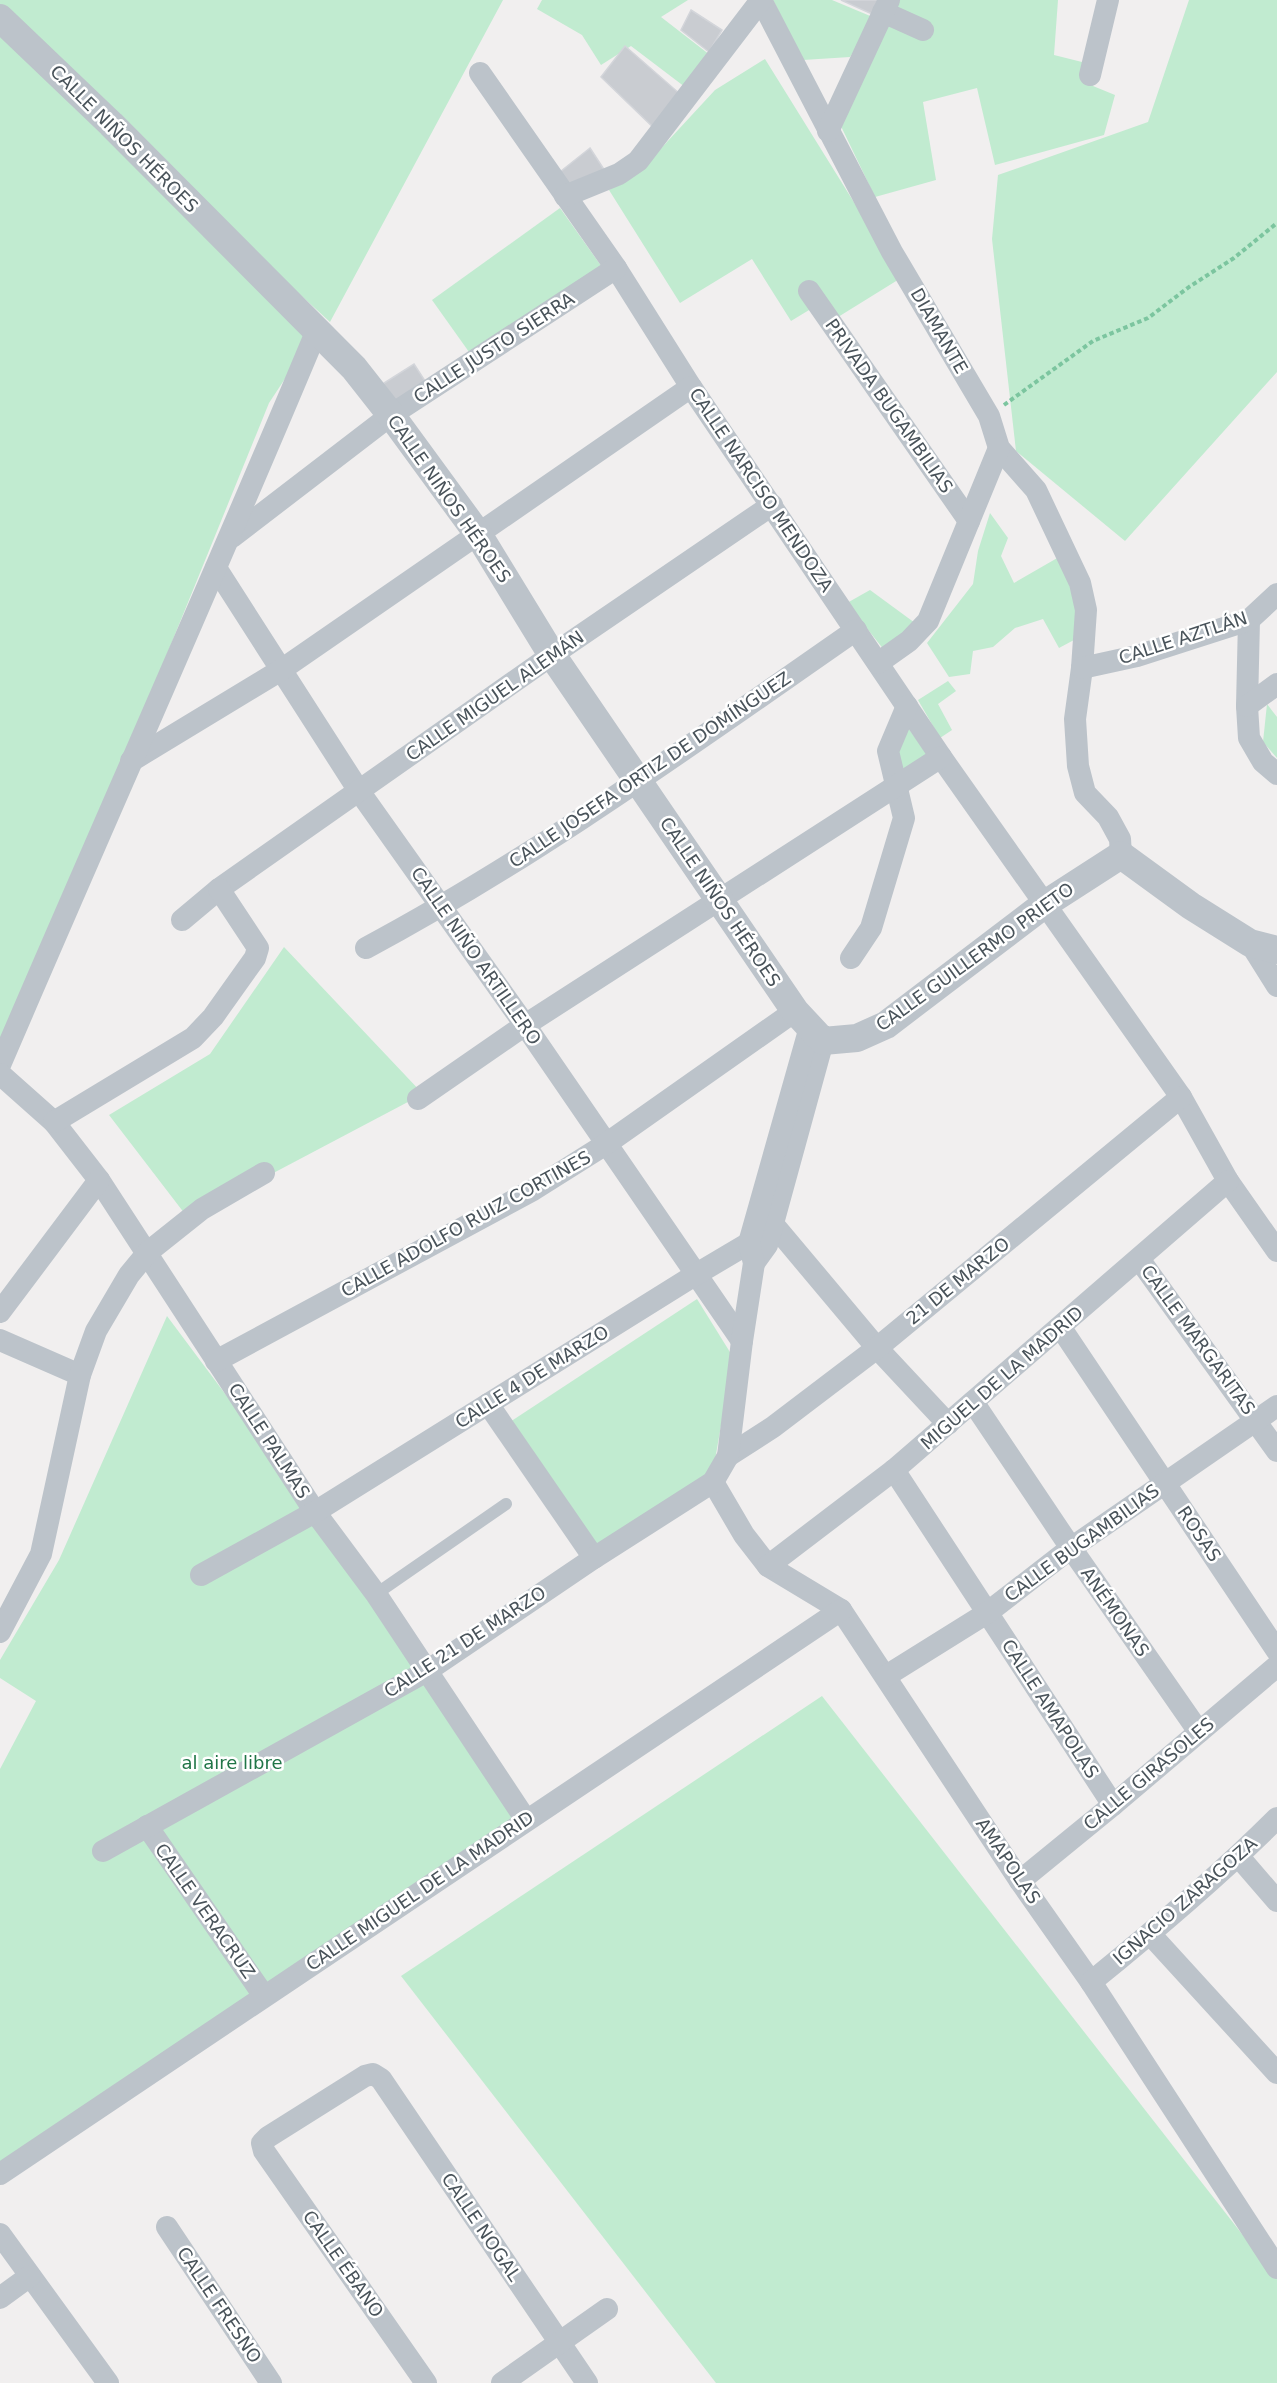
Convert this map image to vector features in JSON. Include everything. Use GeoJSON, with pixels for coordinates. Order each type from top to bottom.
{"type":"FeatureCollection","features":[{"type":"Feature","properties":{"kind":"street"},"geometry":{"type":"LineString","coordinates":[[566,196],[619,174],[638,161],[761,0]]}},
{"type":"Feature","properties":{"kind":"street","name":"DIAMANTE"},"geometry":{"type":"LineString","coordinates":[[761,0],[892,252],[989,416],[999,448],[1036,490],[1080,584],[1086,610],[1082,668],[1075,719],[1078,766],[1085,793],[1108,817],[1120,839],[1121,855]]}},
{"type":"Feature","properties":{"kind":"street"},"geometry":{"type":"LineString","coordinates":[[1090,75],[1108,0]]}},
{"type":"Feature","properties":{"kind":"street"},"geometry":{"type":"LineString","coordinates":[[828,131],[886,6],[923,30]]}},
{"type":"Feature","properties":{"kind":"street","name":"CALLE NIÑOS HÉROES"},"geometry":{"type":"LineString","coordinates":[[0,18],[111,124],[354,368],[478,534],[552,655],[809,1026]]}},
{"type":"Feature","properties":{"kind":"street","name":"CALLE NARCISO MENDOZA"},"geometry":{"type":"LineString","coordinates":[[480,73],[616,268],[691,387],[941,756],[1181,1097]]}},
{"type":"Feature","properties":{"kind":"street","name":"CALLE JUSTO SIERRA"},"geometry":{"type":"LineString","coordinates":[[230,538],[391,415],[616,268]]}},
{"type":"Feature","properties":{"kind":"street","name":"PRIVADA BUGAMBILIAS"},"geometry":{"type":"LineString","coordinates":[[809,291],[969,520]]}},
{"type":"Feature","properties":{"kind":"street"},"geometry":{"type":"LineString","coordinates":[[0,1065],[130,761],[230,538],[316,330]]}},
{"type":"Feature","properties":{"kind":"street"},"geometry":{"type":"LineString","coordinates":[[130,761],[281,670],[691,387]]}},
{"type":"Feature","properties":{"kind":"street"},"geometry":{"type":"LineString","coordinates":[[878,663],[909,641],[928,621],[999,448]]}},
{"type":"Feature","properties":{"kind":"street","name":"CALLE MIGUEL ALEMÁN"},"geometry":{"type":"LineString","coordinates":[[183,920],[219,889],[552,655],[772,505]]}},
{"type":"Feature","properties":{"kind":"street","name":"CALLE NIÑO ARTILLERO"},"geometry":{"type":"LineString","coordinates":[[216,568],[359,791],[525,1025],[694,1275],[742,1341]]}},
{"type":"Feature","properties":{"kind":"street","name":"CALLE AZTLÁN"},"geometry":{"type":"LineString","coordinates":[[1082,668],[1137,656],[1249,620],[1277,594]]}},
{"type":"Feature","properties":{"kind":"street"},"geometry":{"type":"LineString","coordinates":[[1249,620],[1246,706],[1249,738],[1263,762],[1277,774]]}},
{"type":"Feature","properties":{"kind":"street","name":"CALLE JOSEFA ORTIZ DE DOMÍNGUEZ"},"geometry":{"type":"LineString","coordinates":[[366,948],[442,907],[638,782],[856,630]]}},
{"type":"Feature","properties":{"kind":"street"},"geometry":{"type":"LineString","coordinates":[[1246,706],[1277,684]]}},
{"type":"Feature","properties":{"kind":"street"},"geometry":{"type":"LineString","coordinates":[[851,958],[871,928],[904,818],[888,751],[907,706]]}},
{"type":"Feature","properties":{"kind":"street"},"geometry":{"type":"LineString","coordinates":[[418,1099],[525,1025],[941,756]]}},
{"type":"Feature","properties":{"kind":"street"},"geometry":{"type":"LineString","coordinates":[[1121,855],[1191,906],[1250,943],[1277,950]]}},
{"type":"Feature","properties":{"kind":"street","name":"CALLE GUILLERMO PRIETO"},"geometry":{"type":"LineString","coordinates":[[809,1026],[857,1038],[886,1025],[1044,904],[1121,855]]}},
{"type":"Feature","properties":{"kind":"street"},"geometry":{"type":"LineString","coordinates":[[54,1122],[193,1038],[213,1017],[255,958],[258,948],[219,889]]}},
{"type":"Feature","properties":{"kind":"street"},"geometry":{"type":"LineString","coordinates":[[1250,943],[1277,986]]}},
{"type":"Feature","properties":{"kind":"street"},"geometry":{"type":"LineString","coordinates":[[752,1253],[767,1245],[773,1224],[809,1026]]}},
{"type":"Feature","properties":{"kind":"street"},"geometry":{"type":"LineString","coordinates":[[713,1482],[728,1456],[752,1253],[809,1026]]}},
{"type":"Feature","properties":{"kind":"street","name":"CALLE ADOLFO RUIZ CORTINES"},"geometry":{"type":"LineString","coordinates":[[216,1361],[533,1190],[606,1144],[809,1026]]}},
{"type":"Feature","properties":{"kind":"street","name":"CALLE PALMAS"},"geometry":{"type":"LineString","coordinates":[[0,1074],[54,1122],[99,1180],[148,1252],[315,1512],[376,1594],[526,1820]]}},
{"type":"Feature","properties":{"kind":"street"},"geometry":{"type":"LineString","coordinates":[[1181,1097],[1228,1181],[1277,1251]]}},
{"type":"Feature","properties":{"kind":"street","name":"21 DE MARZO"},"geometry":{"type":"LineString","coordinates":[[728,1456],[773,1427],[877,1348],[1181,1097]]}},
{"type":"Feature","properties":{"kind":"street"},"geometry":{"type":"LineString","coordinates":[[0,1632],[41,1554],[80,1376],[96,1331],[129,1275],[148,1252],[202,1209],[264,1173]]}},
{"type":"Feature","properties":{"kind":"street"},"geometry":{"type":"LineString","coordinates":[[0,1312],[99,1180]]}},
{"type":"Feature","properties":{"kind":"street","name":"MIGUEL DE LA MADRID"},"geometry":{"type":"LineString","coordinates":[[768,1566],[894,1470],[1061,1328],[1228,1181]]}},
{"type":"Feature","properties":{"kind":"street"},"geometry":{"type":"LineString","coordinates":[[773,1224],[877,1348],[948,1424]]}},
{"type":"Feature","properties":{"kind":"street","name":"CALLE 4 DE MARZO"},"geometry":{"type":"LineString","coordinates":[[201,1575],[315,1512],[694,1275],[752,1253]]}},
{"type":"Feature","properties":{"kind":"street","name":"CALLE MARGARITAS"},"geometry":{"type":"LineString","coordinates":[[1139,1258],[1277,1451]]}},
{"type":"Feature","properties":{"kind":"street","name":"ROSAS"},"geometry":{"type":"LineString","coordinates":[[1061,1328],[1277,1651]]}},
{"type":"Feature","properties":{"kind":"street"},"geometry":{"type":"LineString","coordinates":[[0,1340],[80,1376]]}},
{"type":"Feature","properties":{"kind":"street","name":"ANÉMONAS"},"geometry":{"type":"LineString","coordinates":[[973,1402],[1199,1732]]}},
{"type":"Feature","properties":{"kind":"street"},"geometry":{"type":"LineString","coordinates":[[488,1404],[594,1558]]}},
{"type":"Feature","properties":{"kind":"street","name":"CALLE BUGAMBILIAS"},"geometry":{"type":"LineString","coordinates":[[886,1676],[987,1612],[1071,1548],[1277,1406]]}},
{"type":"Feature","properties":{"kind":"street","name":"CALLE AMAPOLAS"},"geometry":{"type":"LineString","coordinates":[[894,1470],[1113,1805]]}},
{"type":"Feature","properties":{"kind":"street","name":"CALLE 21 DE MARZO"},"geometry":{"type":"LineString","coordinates":[[103,1851],[427,1671],[594,1558],[713,1482]]}},
{"type":"Feature","properties":{"kind":"street","name":"AMAPOLAS"},"geometry":{"type":"LineString","coordinates":[[713,1482],[744,1535],[768,1566],[841,1610],[1020,1881],[1090,1982],[1277,2268]]}},
{"type":"Feature","properties":{"kind":"street","name":"CALLE MIGUEL DE LA MADRID"},"geometry":{"type":"LineString","coordinates":[[0,2174],[841,1610]]}},
{"type":"Feature","properties":{"kind":"street","name":"CALLE GIRASOLES"},"geometry":{"type":"LineString","coordinates":[[1020,1881],[1277,1666]]}},
{"type":"Feature","properties":{"kind":"street","name":"IGNACIO ZARAGOZA"},"geometry":{"type":"LineString","coordinates":[[1090,1982],[1239,1857],[1277,1818]]}},
{"type":"Feature","properties":{"kind":"street","name":"CALLE VERACRUZ"},"geometry":{"type":"LineString","coordinates":[[147,1826],[264,1996]]}},
{"type":"Feature","properties":{"kind":"street"},"geometry":{"type":"LineString","coordinates":[[1239,1857],[1277,1901]]}},
{"type":"Feature","properties":{"kind":"street"},"geometry":{"type":"LineString","coordinates":[[1150,1934],[1277,2073]]}},
{"type":"Feature","properties":{"kind":"street","name":"CALLE NOGAL"},"geometry":{"type":"LineString","coordinates":[[262,2143],[365,2076],[373,2074],[381,2079],[587,2383]]}},
{"type":"Feature","properties":{"kind":"street","name":"CALLE ÉBANO"},"geometry":{"type":"LineString","coordinates":[[262,2143],[264,2151],[426,2383]]}},
{"type":"Feature","properties":{"kind":"street","name":"CALLE FRESNO"},"geometry":{"type":"LineString","coordinates":[[167,2228],[271,2383]]}},
{"type":"Feature","properties":{"kind":"street"},"geometry":{"type":"LineString","coordinates":[[0,2234],[108,2383]]}},
{"type":"Feature","properties":{"kind":"street"},"geometry":{"type":"LineString","coordinates":[[0,2298],[30,2276]]}},
{"type":"Feature","properties":{"kind":"street"},"geometry":{"type":"LineString","coordinates":[[502,2383],[607,2309]]}},
{"type":"Feature","properties":{"kind":"lane"},"geometry":{"type":"LineString","coordinates":[[376,1594],[506,1504]]}},
{"type":"Feature","properties":{"kind":"path"},"geometry":{"type":"LineString","coordinates":[[989,416],[1093,341],[1148,318],[1234,258],[1277,223]]}},
{"type":"Feature","properties":{"kind":"green space"},"geometry":{"type":"Polygon","coordinates":[[[0,0],[503,0],[330,322],[71,84],[317,330],[269,403],[0,1065],[0,0]]]}},
{"type":"Feature","properties":{"kind":"green space"},"geometry":{"type":"Polygon","coordinates":[[[542,0],[688,0],[661,17],[710,55],[685,87],[631,46],[601,65],[582,35],[537,9],[542,0]]]}},
{"type":"Feature","properties":{"kind":"green space"},"geometry":{"type":"Polygon","coordinates":[[[773,0],[832,0],[875,18],[850,57],[803,60],[773,0]]]}},
{"type":"Feature","properties":{"kind":"green space"},"geometry":{"type":"Polygon","coordinates":[[[900,0],[1058,0],[1054,55],[1082,62],[1093,86],[1115,95],[1104,135],[995,165],[977,88],[923,102],[936,180],[875,197],[838,120],[900,0]]]}},
{"type":"Feature","properties":{"kind":"green space"},"geometry":{"type":"Polygon","coordinates":[[[1189,0],[1277,0],[1277,372],[1125,541],[1016,451],[992,239],[998,175],[1148,122],[1189,0]]]}},
{"type":"Feature","properties":{"kind":"green space"},"geometry":{"type":"Polygon","coordinates":[[[765,59],[901,278],[830,322],[819,304],[791,321],[752,259],[680,303],[609,190],[642,169],[715,90],[765,59]]]}},
{"type":"Feature","properties":{"kind":"green space"},"geometry":{"type":"Polygon","coordinates":[[[560,208],[602,267],[474,359],[432,300],[560,208]]]}},
{"type":"Feature","properties":{"kind":"green space"},"geometry":{"type":"Polygon","coordinates":[[[990,513],[1008,538],[1001,556],[1014,583],[1059,557],[1087,633],[1059,648],[1043,619],[1015,628],[993,647],[973,651],[970,674],[949,677],[927,643],[973,584],[978,551],[990,513]]]}},
{"type":"Feature","properties":{"kind":"green space"},"geometry":{"type":"Polygon","coordinates":[[[870,590],[915,623],[888,655],[847,603],[870,590]]]}},
{"type":"Feature","properties":{"kind":"green space"},"geometry":{"type":"Polygon","coordinates":[[[948,681],[956,691],[938,704],[952,730],[940,738],[918,700],[948,681]]]}},
{"type":"Feature","properties":{"kind":"green space"},"geometry":{"type":"Polygon","coordinates":[[[1267,704],[1277,717],[1277,758],[1263,742],[1267,704]]]}},
{"type":"Feature","properties":{"kind":"green space"},"geometry":{"type":"Polygon","coordinates":[[[904,722],[931,760],[899,777],[891,752],[904,722]]]}},
{"type":"Feature","properties":{"kind":"green space"},"geometry":{"type":"Polygon","coordinates":[[[284,947],[423,1094],[188,1218],[109,1115],[210,1054],[284,947]]]}},
{"type":"Feature","properties":{"kind":"green space"},"geometry":{"type":"Polygon","coordinates":[[[697,1299],[733,1357],[712,1477],[596,1558],[507,1424],[697,1299]]]}},
{"type":"Feature","properties":{"kind":"green space","name":"al aire libre"},"geometry":{"type":"Polygon","coordinates":[[[167,1316],[326,1529],[515,1818],[0,2176],[0,1769],[36,1701],[0,1678],[0,1660],[59,1560],[167,1316]]]}},
{"type":"Feature","properties":{"kind":"green space"},"geometry":{"type":"Polygon","coordinates":[[[822,1696],[1277,2279],[1277,2383],[716,2383],[401,1976],[822,1696]]]}},
{"type":"Feature","properties":{"kind":"building"},"geometry":{"type":"Polygon","coordinates":[[[841,0],[878,0],[872,14],[841,0]]]}},
{"type":"Feature","properties":{"kind":"building"},"geometry":{"type":"Polygon","coordinates":[[[691,10],[722,30],[709,52],[681,30],[691,10]]]}},
{"type":"Feature","properties":{"kind":"building"},"geometry":{"type":"Polygon","coordinates":[[[625,46],[680,94],[655,129],[601,77],[625,46]]]}},
{"type":"Feature","properties":{"kind":"building"},"geometry":{"type":"Polygon","coordinates":[[[590,148],[605,171],[569,188],[560,172],[590,148]]]}},
{"type":"Feature","properties":{"kind":"building"},"geometry":{"type":"Polygon","coordinates":[[[414,364],[427,384],[397,405],[381,385],[414,364]]]}}]}
